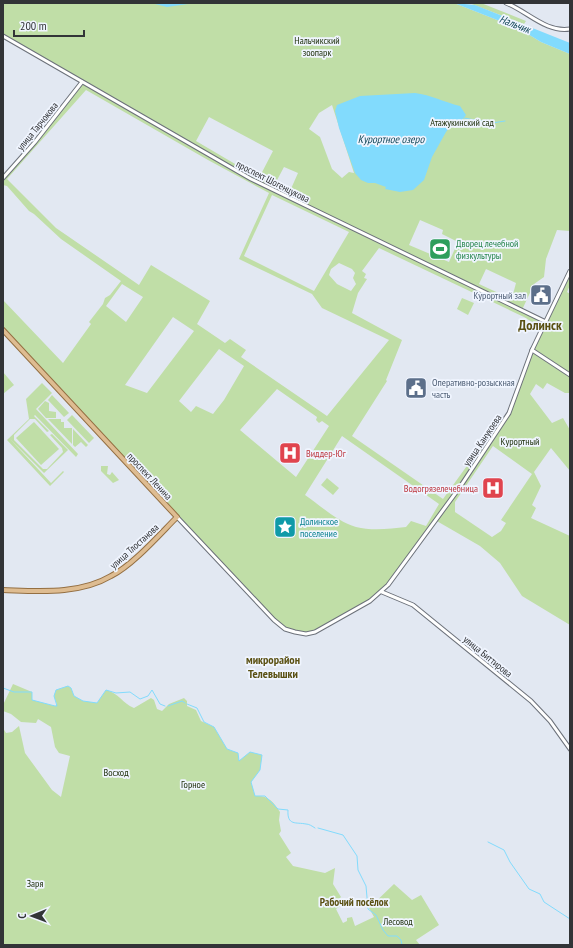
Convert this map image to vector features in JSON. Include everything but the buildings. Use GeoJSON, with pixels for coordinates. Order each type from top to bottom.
{"type":"FeatureCollection","features":[{"type":"Feature","properties":{"kind":"main road","name":"проспект Ленина"},"geometry":{"type":"LineString","coordinates":[[3,330],[177,516]]}},
{"type":"Feature","properties":{"kind":"main road","name":"улица Тлостанова"},"geometry":{"type":"LineString","coordinates":[[3,590],[58,590],[88,586],[105,580],[124,568],[177,516]]}},
{"type":"Feature","properties":{"kind":"street"},"geometry":{"type":"LineString","coordinates":[[506,3],[548,26],[558,29],[570,29]]}},
{"type":"Feature","properties":{"kind":"street","name":"проспект Шогенцукова"},"geometry":{"type":"LineString","coordinates":[[3,36],[251,179],[546,322]]}},
{"type":"Feature","properties":{"kind":"street","name":"улица Тарчокова"},"geometry":{"type":"LineString","coordinates":[[3,178],[35,142],[82,82]]}},
{"type":"Feature","properties":{"kind":"street","name":"улица Канукоева"},"geometry":{"type":"LineString","coordinates":[[289,630],[306,634],[323,629],[382,592],[460,488],[507,417],[516,399],[532,350],[570,271]]}},
{"type":"Feature","properties":{"kind":"street"},"geometry":{"type":"LineString","coordinates":[[532,350],[570,375]]}},
{"type":"Feature","properties":{"kind":"street","name":"проспект Ленина"},"geometry":{"type":"LineString","coordinates":[[177,516],[274,620],[289,630]]}},
{"type":"Feature","properties":{"kind":"street","name":"улица Биттирова"},"geometry":{"type":"LineString","coordinates":[[382,592],[412,605],[525,696],[547,717],[570,749]]}},
{"type":"Feature","properties":{"kind":"green space"},"geometry":{"type":"Polygon","coordinates":[[[3,3],[454,3],[518,28],[541,42],[570,54],[570,231],[557,230],[546,259],[544,277],[534,284],[522,310],[546,322],[570,271],[570,285],[567,292],[570,294],[570,393],[565,393],[547,383],[543,389],[536,384],[530,394],[552,423],[563,418],[570,430],[570,471],[551,448],[534,472],[541,486],[532,505],[536,508],[531,518],[570,536],[570,625],[522,596],[500,563],[480,546],[435,520],[376,598],[312,633],[295,632],[280,625],[3,330],[3,300],[63,363],[91,324],[89,322],[103,304],[105,298],[110,295],[121,281],[61,239],[29,211],[7,186],[3,185],[3,178],[25,154],[82,82],[3,36],[3,3]],[[86,90],[7,179],[56,228],[139,285],[151,265],[210,301],[197,324],[225,343],[230,339],[246,350],[241,357],[327,416],[389,340],[322,308],[312,294],[239,259],[269,193],[86,90]],[[332,105],[319,113],[309,129],[320,137],[332,169],[342,178],[349,172],[354,173],[332,105]],[[209,117],[196,141],[259,178],[273,151],[209,117]],[[284,167],[276,182],[279,184],[278,186],[290,191],[298,173],[284,167]],[[272,195],[244,256],[314,291],[349,232],[272,195]],[[420,220],[409,245],[449,262],[458,242],[442,234],[443,230],[420,220]],[[379,248],[362,271],[366,274],[364,278],[367,279],[358,293],[352,313],[402,340],[386,380],[387,381],[352,436],[443,499],[482,445],[487,447],[509,413],[542,328],[524,317],[379,248]],[[339,263],[331,269],[329,275],[337,284],[351,291],[356,284],[353,278],[355,273],[352,269],[339,263]],[[486,269],[479,284],[512,298],[516,283],[486,269]],[[122,284],[106,306],[126,322],[143,297],[122,284]],[[173,317],[125,385],[147,393],[194,331],[173,317]],[[219,349],[179,401],[191,412],[196,406],[213,414],[224,400],[244,366],[219,349]],[[277,389],[240,430],[296,477],[329,426],[322,421],[319,423],[316,420],[317,417],[277,389]],[[342,436],[305,495],[336,518],[349,525],[362,528],[387,529],[406,527],[411,521],[426,526],[439,504],[342,436]],[[493,446],[455,502],[455,512],[492,537],[501,531],[506,523],[501,520],[532,474],[493,446]]]}},
{"type":"Feature","properties":{"kind":"green space"},"geometry":{"type":"Polygon","coordinates":[[[469,3],[481,3],[526,21],[524,24],[469,3]]]}},
{"type":"Feature","properties":{"kind":"green space"},"geometry":{"type":"Polygon","coordinates":[[[462,298],[474,303],[468,315],[457,309],[462,298]]]}},
{"type":"Feature","properties":{"kind":"green space"},"geometry":{"type":"Polygon","coordinates":[[[3,372],[14,385],[3,394],[3,372]]]}},
{"type":"Feature","properties":{"kind":"green space"},"geometry":{"type":"Polygon","coordinates":[[[42,383],[52,393],[36,409],[78,454],[76,457],[35,415],[34,416],[49,431],[47,432],[35,419],[30,419],[14,435],[14,440],[43,469],[47,469],[63,452],[62,448],[50,435],[52,434],[68,450],[44,473],[10,439],[51,483],[63,471],[64,472],[50,486],[7,440],[29,419],[26,399],[42,383]]]}},
{"type":"Feature","properties":{"kind":"green space"},"geometry":{"type":"Polygon","coordinates":[[[52,395],[69,413],[64,417],[48,400],[52,395]]]}},
{"type":"Feature","properties":{"kind":"green space"},"geometry":{"type":"Polygon","coordinates":[[[45,401],[49,403],[49,411],[56,412],[56,418],[46,418],[38,409],[45,401]]]}},
{"type":"Feature","properties":{"kind":"green space"},"geometry":{"type":"Polygon","coordinates":[[[72,415],[94,438],[89,443],[67,420],[72,415]]]}},
{"type":"Feature","properties":{"kind":"green space"},"geometry":{"type":"Polygon","coordinates":[[[48,419],[61,419],[61,422],[64,422],[64,428],[72,428],[72,444],[48,419]]]}},
{"type":"Feature","properties":{"kind":"green space"},"geometry":{"type":"Polygon","coordinates":[[[34,422],[59,449],[41,465],[16,438],[34,422]]]}},
{"type":"Feature","properties":{"kind":"green space"},"geometry":{"type":"Polygon","coordinates":[[[73,429],[88,445],[86,447],[81,442],[75,447],[73,445],[73,429]]]}},
{"type":"Feature","properties":{"kind":"green space"},"geometry":{"type":"Polygon","coordinates":[[[101,466],[108,466],[107,474],[110,475],[112,472],[119,480],[113,483],[101,471],[101,466]]]}},
{"type":"Feature","properties":{"kind":"green space"},"geometry":{"type":"Polygon","coordinates":[[[327,478],[339,488],[333,495],[321,485],[327,478]]]}},
{"type":"Feature","properties":{"kind":"green space"},"geometry":{"type":"Polygon","coordinates":[[[13,684],[32,692],[32,700],[55,706],[57,705],[54,696],[56,690],[68,686],[71,688],[74,696],[83,701],[97,703],[106,690],[114,693],[126,704],[134,708],[151,698],[154,700],[157,709],[162,711],[169,704],[184,698],[187,701],[187,706],[196,710],[201,721],[214,727],[227,749],[238,753],[239,761],[250,752],[262,755],[260,770],[251,782],[255,796],[267,798],[280,812],[279,820],[281,831],[279,834],[291,853],[286,857],[293,866],[325,873],[335,868],[333,884],[341,897],[338,900],[343,904],[336,909],[343,923],[347,921],[347,918],[352,917],[355,926],[374,917],[369,908],[394,884],[412,900],[421,895],[439,925],[416,940],[420,945],[3,945],[3,728],[6,733],[12,732],[19,726],[25,753],[52,790],[61,797],[70,756],[59,753],[55,747],[51,727],[38,719],[36,723],[21,722],[11,714],[3,711],[3,705],[13,684]]]}},
{"type":"Feature","properties":{"kind":"water"},"geometry":{"type":"Polygon","coordinates":[[[151,3],[195,3],[167,7],[151,3]]]}},
{"type":"Feature","properties":{"kind":"water","name":"Нальчик"},"geometry":{"type":"Polygon","coordinates":[[[454,3],[475,5],[570,43],[570,54],[541,42],[518,28],[454,3]]]}},
{"type":"Feature","properties":{"kind":"water","name":"Курортное озеро"},"geometry":{"type":"Polygon","coordinates":[[[415,93],[427,95],[460,106],[466,115],[462,120],[452,124],[446,132],[432,157],[424,180],[413,190],[400,192],[385,189],[386,187],[361,180],[355,173],[339,128],[335,111],[337,105],[360,96],[415,93]]]}},
{"type":"Feature","properties":{"kind":"waterway"},"geometry":{"type":"LineString","coordinates":[[464,118],[492,123],[505,121]]}},
{"type":"Feature","properties":{"kind":"waterway"},"geometry":{"type":"LineString","coordinates":[[3,688],[14,692],[32,692],[32,700],[55,706],[57,706],[54,696],[56,690],[68,686],[71,688],[74,696],[83,701],[97,703],[106,690],[116,693],[130,692],[140,699],[148,696],[152,690],[160,704],[165,706]]}},
{"type":"Feature","properties":{"kind":"waterway"},"geometry":{"type":"LineString","coordinates":[[168,706],[182,701],[185,703]]}},
{"type":"Feature","properties":{"kind":"waterway"},"geometry":{"type":"LineString","coordinates":[[187,704],[197,708],[204,722],[214,727],[227,749],[238,753],[239,761],[250,752],[262,755],[260,770],[251,782],[255,796],[265,796],[278,809],[288,810],[289,819],[291,821],[308,824],[315,828]]}},
{"type":"Feature","properties":{"kind":"waterway"},"geometry":{"type":"LineString","coordinates":[[318,828],[343,835],[357,856],[358,870],[366,886],[368,909],[376,915],[383,930],[388,936],[397,936],[401,940],[402,945]]}},
{"type":"Feature","properties":{"kind":"waterway"},"geometry":{"type":"LineString","coordinates":[[488,842],[504,850],[510,862],[529,889],[540,894],[544,902],[570,919]]}},
{"type":"Feature","properties":{"kind":"place","name":"Дворец лечебной физкультуры"},"geometry":{"type":"Point","coordinates":[440,249]}},
{"type":"Feature","properties":{"kind":"place","name":"Курортный зал"},"geometry":{"type":"Point","coordinates":[541,295]}},
{"type":"Feature","properties":{"kind":"place","name":"Оперативно-розыскная часть"},"geometry":{"type":"Point","coordinates":[416,388]}},
{"type":"Feature","properties":{"kind":"place","name":"Виддер-Юг"},"geometry":{"type":"Point","coordinates":[290,453]}},
{"type":"Feature","properties":{"kind":"place","name":"Водогрязелечебница"},"geometry":{"type":"Point","coordinates":[493,488]}},
{"type":"Feature","properties":{"kind":"place","name":"Долинское поселение"},"geometry":{"type":"Point","coordinates":[285,527]}},
{"type":"Feature","properties":{"kind":"district","name":"Долинск"},"geometry":{"type":"Point","coordinates":[540,325]}},
{"type":"Feature","properties":{"kind":"district","name":"микрорайон Телевышки"},"geometry":{"type":"Point","coordinates":[273,667]}},
{"type":"Feature","properties":{"kind":"district","name":"Рабочий посёлок"},"geometry":{"type":"Point","coordinates":[354,902]}},
{"type":"Feature","properties":{"kind":"park label","name":"Нальчикский зоопарк"},"geometry":{"type":"Point","coordinates":[317,46]}},
{"type":"Feature","properties":{"kind":"park label","name":"Атажукинский сад"},"geometry":{"type":"Point","coordinates":[462,122]}},
{"type":"Feature","properties":{"kind":"park label","name":"Курортный"},"geometry":{"type":"Point","coordinates":[520,441]}},
{"type":"Feature","properties":{"kind":"park label","name":"Восход"},"geometry":{"type":"Point","coordinates":[116,772]}},
{"type":"Feature","properties":{"kind":"park label","name":"Горное"},"geometry":{"type":"Point","coordinates":[193,784]}},
{"type":"Feature","properties":{"kind":"park label","name":"Заря"},"geometry":{"type":"Point","coordinates":[35,883]}},
{"type":"Feature","properties":{"kind":"park label","name":"Лесовод"},"geometry":{"type":"Point","coordinates":[398,921]}}]}
